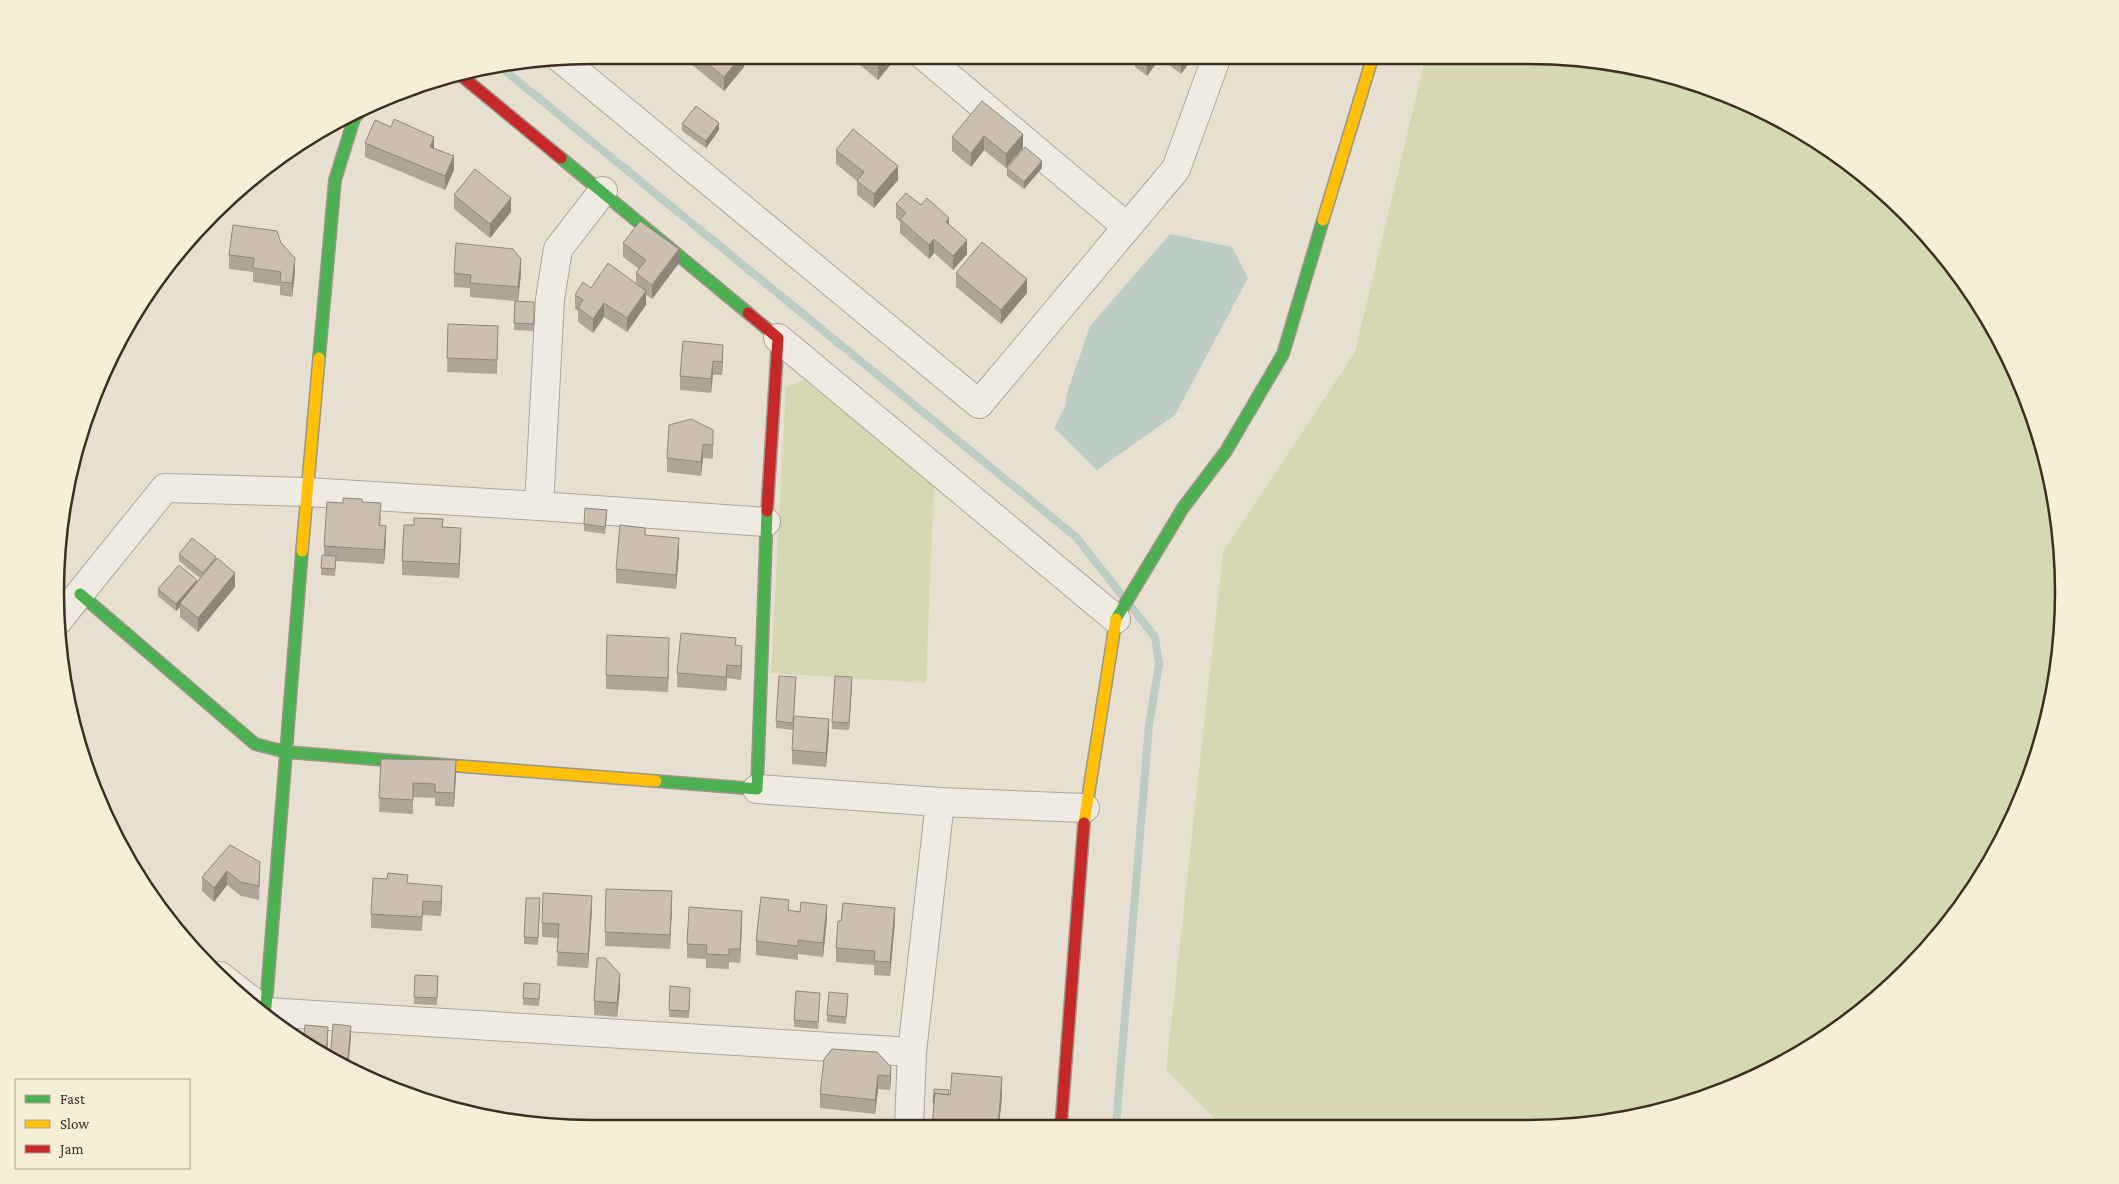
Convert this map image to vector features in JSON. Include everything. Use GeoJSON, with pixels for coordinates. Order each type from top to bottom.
{"type":"FeatureCollection","features":[{"type":"Feature","properties":{"kind":"street"},"geometry":{"type":"LineString","coordinates":[[934,64],[1126,227]]}},
{"type":"Feature","properties":{"kind":"street"},"geometry":{"type":"LineString","coordinates":[[568,65],[979,404],[1176,169],[1214,64]]}},
{"type":"Feature","properties":{"kind":"street"},"geometry":{"type":"LineString","coordinates":[[1061,1120],[1085,808],[1116,619],[1146,572],[1182,508],[1226,451],[1283,354],[1371,64]]}},
{"type":"Feature","properties":{"kind":"street"},"geometry":{"type":"LineString","coordinates":[[466,79],[603,191],[1116,619]]}},
{"type":"Feature","properties":{"kind":"street"},"geometry":{"type":"LineString","coordinates":[[266,1007],[334,180],[353,121]]}},
{"type":"Feature","properties":{"kind":"street"},"geometry":{"type":"LineString","coordinates":[[539,506],[550,299],[558,249],[603,191]]}},
{"type":"Feature","properties":{"kind":"street"},"geometry":{"type":"LineString","coordinates":[[757,789],[766,522],[778,338]]}},
{"type":"Feature","properties":{"kind":"street"},"geometry":{"type":"LineString","coordinates":[[65,613],[165,488],[307,492],[766,522]]}},
{"type":"Feature","properties":{"kind":"street"},"geometry":{"type":"LineString","coordinates":[[80,594],[255,744],[286,752],[940,802],[1085,808]]}},
{"type":"Feature","properties":{"kind":"street"},"geometry":{"type":"LineString","coordinates":[[909,1120],[912,1052],[940,802]]}},
{"type":"Feature","properties":{"kind":"street"},"geometry":{"type":"LineString","coordinates":[[277,1016],[912,1052]]}},
{"type":"Feature","properties":{"kind":"green space"},"geometry":{"type":"Polygon","coordinates":[[[1424,64],[1527,64],[1596,68],[1664,82],[1729,104],[1761,118],[1791,135],[1849,173],[1901,218],[1946,270],[1966,299],[2001,358],[2027,422],[2037,455],[2051,523],[2054,557],[2054,627],[2051,661],[2037,729],[2027,762],[2001,826],[1984,856],[1946,914],[1924,940],[1901,966],[1849,1011],[1791,1049],[1761,1066],[1729,1080],[1664,1102],[1630,1110],[1562,1119],[1216,1120],[1166,1070],[1223,552],[1355,352],[1424,64]]]}},
{"type":"Feature","properties":{"kind":"green space"},"geometry":{"type":"Polygon","coordinates":[[[804,380],[934,485],[926,683],[771,673],[786,387],[804,380]]]}},
{"type":"Feature","properties":{"kind":"shaded area"},"geometry":{"type":"Polygon","coordinates":[[[1170,234],[1232,247],[1248,278],[1175,415],[1097,470],[1054,428],[1065,407],[1067,393],[1090,326],[1170,234]]]}},
{"type":"Feature","properties":{"kind":"building"},"geometry":{"type":"Polygon","coordinates":[[[708,64],[735,64],[724,77],[708,64]]]}},
{"type":"Feature","properties":{"kind":"building"},"geometry":{"type":"Polygon","coordinates":[[[982,101],[1023,134],[1006,154],[984,136],[971,153],[952,137],[982,101]]]}},
{"type":"Feature","properties":{"kind":"building"},"geometry":{"type":"Polygon","coordinates":[[[696,106],[719,123],[706,141],[682,124],[696,106]]]}},
{"type":"Feature","properties":{"kind":"building"},"geometry":{"type":"Polygon","coordinates":[[[394,119],[434,137],[430,147],[454,156],[445,176],[365,143],[375,120],[391,127],[394,119]]]}},
{"type":"Feature","properties":{"kind":"building"},"geometry":{"type":"Polygon","coordinates":[[[853,129],[898,166],[874,194],[857,181],[864,172],[836,150],[853,129]]]}},
{"type":"Feature","properties":{"kind":"building"},"geometry":{"type":"Polygon","coordinates":[[[1025,147],[1042,161],[1024,182],[1007,168],[1025,147]]]}},
{"type":"Feature","properties":{"kind":"building"},"geometry":{"type":"Polygon","coordinates":[[[475,169],[511,198],[490,224],[454,195],[475,169]]]}},
{"type":"Feature","properties":{"kind":"building"},"geometry":{"type":"Polygon","coordinates":[[[906,193],[921,205],[927,198],[949,218],[946,222],[967,240],[953,256],[934,239],[929,245],[900,219],[906,213],[896,204],[906,193]]]}},
{"type":"Feature","properties":{"kind":"building"},"geometry":{"type":"Polygon","coordinates":[[[640,221],[679,249],[652,285],[636,273],[646,260],[623,243],[640,221]]]}},
{"type":"Feature","properties":{"kind":"building"},"geometry":{"type":"Polygon","coordinates":[[[233,225],[277,231],[281,243],[295,258],[292,283],[280,282],[281,272],[253,268],[254,258],[229,255],[233,225]]]}},
{"type":"Feature","properties":{"kind":"building"},"geometry":{"type":"Polygon","coordinates":[[[982,242],[1027,279],[1001,310],[956,273],[982,242]]]}},
{"type":"Feature","properties":{"kind":"building"},"geometry":{"type":"Polygon","coordinates":[[[456,243],[513,249],[521,259],[518,287],[470,283],[471,275],[454,273],[456,243]]]}},
{"type":"Feature","properties":{"kind":"building"},"geometry":{"type":"Polygon","coordinates":[[[608,263],[646,291],[627,318],[604,303],[593,319],[578,308],[583,300],[575,295],[583,282],[591,288],[608,263]]]}},
{"type":"Feature","properties":{"kind":"building"},"geometry":{"type":"Polygon","coordinates":[[[515,301],[534,302],[534,324],[514,323],[515,301]]]}},
{"type":"Feature","properties":{"kind":"building"},"geometry":{"type":"Polygon","coordinates":[[[448,324],[498,326],[497,360],[447,358],[448,324]]]}},
{"type":"Feature","properties":{"kind":"building"},"geometry":{"type":"Polygon","coordinates":[[[683,341],[723,345],[722,362],[713,361],[711,379],[680,376],[683,341]]]}},
{"type":"Feature","properties":{"kind":"building"},"geometry":{"type":"Polygon","coordinates":[[[691,419],[713,430],[713,445],[703,444],[701,462],[667,458],[669,425],[691,419]]]}},
{"type":"Feature","properties":{"kind":"building"},"geometry":{"type":"Polygon","coordinates":[[[343,498],[381,503],[379,525],[386,526],[384,550],[324,546],[327,502],[343,503],[343,498]]]}},
{"type":"Feature","properties":{"kind":"building"},"geometry":{"type":"Polygon","coordinates":[[[585,508],[607,510],[605,527],[584,524],[585,508]]]}},
{"type":"Feature","properties":{"kind":"building"},"geometry":{"type":"Polygon","coordinates":[[[414,518],[443,519],[442,527],[461,528],[459,564],[402,561],[404,525],[414,525],[414,518]]]}},
{"type":"Feature","properties":{"kind":"building"},"geometry":{"type":"Polygon","coordinates":[[[620,525],[645,528],[645,535],[679,538],[676,575],[616,569],[620,525]]]}},
{"type":"Feature","properties":{"kind":"building"},"geometry":{"type":"Polygon","coordinates":[[[192,538],[216,557],[203,573],[179,554],[192,538]]]}},
{"type":"Feature","properties":{"kind":"building"},"geometry":{"type":"Polygon","coordinates":[[[322,555],[336,556],[335,569],[321,568],[322,555]]]}},
{"type":"Feature","properties":{"kind":"building"},"geometry":{"type":"Polygon","coordinates":[[[217,558],[235,573],[198,618],[180,603],[217,558]]]}},
{"type":"Feature","properties":{"kind":"building"},"geometry":{"type":"Polygon","coordinates":[[[179,565],[197,580],[176,604],[158,589],[179,565]]]}},
{"type":"Feature","properties":{"kind":"building"},"geometry":{"type":"Polygon","coordinates":[[[681,633],[736,638],[735,645],[742,646],[741,666],[727,665],[726,677],[677,673],[681,633]]]}},
{"type":"Feature","properties":{"kind":"building"},"geometry":{"type":"Polygon","coordinates":[[[607,635],[669,638],[668,678],[606,675],[607,635]]]}},
{"type":"Feature","properties":{"kind":"building"},"geometry":{"type":"Polygon","coordinates":[[[779,676],[796,677],[793,723],[776,721],[779,676]]]}},
{"type":"Feature","properties":{"kind":"building"},"geometry":{"type":"Polygon","coordinates":[[[835,676],[852,677],[849,723],[832,722],[835,676]]]}},
{"type":"Feature","properties":{"kind":"building"},"geometry":{"type":"Polygon","coordinates":[[[794,716],[829,719],[826,753],[792,750],[794,716]]]}},
{"type":"Feature","properties":{"kind":"building"},"geometry":{"type":"Polygon","coordinates":[[[381,759],[456,760],[454,793],[435,792],[435,784],[413,783],[413,800],[379,798],[381,759]]]}},
{"type":"Feature","properties":{"kind":"building"},"geometry":{"type":"Polygon","coordinates":[[[230,845],[260,862],[259,886],[241,882],[227,871],[214,888],[202,877],[230,845]]]}},
{"type":"Feature","properties":{"kind":"building"},"geometry":{"type":"Polygon","coordinates":[[[388,873],[408,875],[407,883],[442,886],[441,902],[423,901],[422,917],[371,914],[373,878],[387,879],[388,873]]]}},
{"type":"Feature","properties":{"kind":"building"},"geometry":{"type":"Polygon","coordinates":[[[606,889],[672,891],[670,935],[605,932],[606,889]]]}},
{"type":"Feature","properties":{"kind":"building"},"geometry":{"type":"Polygon","coordinates":[[[543,893],[592,896],[588,954],[557,952],[559,924],[542,923],[543,893]]]}},
{"type":"Feature","properties":{"kind":"building"},"geometry":{"type":"Polygon","coordinates":[[[761,897],[789,900],[788,910],[800,912],[801,902],[827,905],[823,943],[798,940],[798,946],[756,941],[761,897]]]}},
{"type":"Feature","properties":{"kind":"building"},"geometry":{"type":"Polygon","coordinates":[[[526,898],[540,898],[538,938],[524,937],[526,898]]]}},
{"type":"Feature","properties":{"kind":"building"},"geometry":{"type":"Polygon","coordinates":[[[843,903],[895,908],[890,962],[874,961],[875,951],[836,948],[838,921],[841,921],[843,903]]]}},
{"type":"Feature","properties":{"kind":"building"},"geometry":{"type":"Polygon","coordinates":[[[689,907],[742,911],[740,949],[729,949],[729,955],[706,954],[707,945],[687,944],[689,907]]]}},
{"type":"Feature","properties":{"kind":"building"},"geometry":{"type":"Polygon","coordinates":[[[597,958],[605,958],[620,974],[617,1003],[594,1001],[597,958]]]}},
{"type":"Feature","properties":{"kind":"building"},"geometry":{"type":"Polygon","coordinates":[[[415,975],[438,976],[437,998],[414,997],[415,975]]]}},
{"type":"Feature","properties":{"kind":"building"},"geometry":{"type":"Polygon","coordinates":[[[524,983],[540,984],[539,999],[523,998],[524,983]]]}},
{"type":"Feature","properties":{"kind":"building"},"geometry":{"type":"Polygon","coordinates":[[[670,986],[690,988],[689,1011],[669,1010],[670,986]]]}},
{"type":"Feature","properties":{"kind":"building"},"geometry":{"type":"Polygon","coordinates":[[[796,991],[820,993],[818,1022],[794,1020],[796,991]]]}},
{"type":"Feature","properties":{"kind":"building"},"geometry":{"type":"Polygon","coordinates":[[[829,992],[848,994],[846,1017],[827,1015],[829,992]]]}},
{"type":"Feature","properties":{"kind":"building"},"geometry":{"type":"Polygon","coordinates":[[[333,1024],[351,1026],[348,1060],[331,1051],[333,1024]]]}},
{"type":"Feature","properties":{"kind":"building"},"geometry":{"type":"Polygon","coordinates":[[[305,1025],[328,1027],[327,1048],[304,1034],[305,1025]]]}},
{"type":"Feature","properties":{"kind":"building"},"geometry":{"type":"Polygon","coordinates":[[[832,1049],[877,1052],[891,1067],[890,1076],[878,1075],[875,1100],[820,1094],[824,1059],[832,1049]]]}},
{"type":"Feature","properties":{"kind":"building"},"geometry":{"type":"Polygon","coordinates":[[[952,1073],[1002,1077],[998,1120],[933,1120],[935,1093],[950,1095],[952,1073]]]}},
{"type":"Feature","properties":{"kind":"building"},"geometry":{"type":"Polygon","coordinates":[[[934,1089],[949,1090],[948,1095],[935,1093],[933,1103],[934,1089]]]}},
{"type":"Feature","properties":{"kind":"waterway"},"geometry":{"type":"LineString","coordinates":[[506,71],[1076,537],[1155,637],[1159,664],[1149,725],[1116,1120]]}},
{"type":"Feature","properties":{"kind":"traffic: fast"},"geometry":{"type":"LineString","coordinates":[[319,358],[335,180],[354,121]]}},
{"type":"Feature","properties":{"kind":"traffic: fast"},"geometry":{"type":"LineString","coordinates":[[561,158],[748,313]]}},
{"type":"Feature","properties":{"kind":"traffic: fast"},"geometry":{"type":"LineString","coordinates":[[1116,619],[1183,508],[1226,451],[1283,354],[1323,220]]}},
{"type":"Feature","properties":{"kind":"traffic: fast"},"geometry":{"type":"LineString","coordinates":[[656,781],[757,789],[767,511]]}},
{"type":"Feature","properties":{"kind":"traffic: fast"},"geometry":{"type":"LineString","coordinates":[[266,1007],[302,551]]}},
{"type":"Feature","properties":{"kind":"traffic: fast"},"geometry":{"type":"LineString","coordinates":[[80,594],[255,744],[286,752],[459,766]]}},
{"type":"Feature","properties":{"kind":"traffic: slow"},"geometry":{"type":"LineString","coordinates":[[1323,220],[1371,64]]}},
{"type":"Feature","properties":{"kind":"traffic: slow"},"geometry":{"type":"LineString","coordinates":[[302,551],[319,358]]}},
{"type":"Feature","properties":{"kind":"traffic: slow"},"geometry":{"type":"LineString","coordinates":[[1084,823],[1116,619]]}},
{"type":"Feature","properties":{"kind":"traffic: slow"},"geometry":{"type":"LineString","coordinates":[[459,766],[656,781]]}},
{"type":"Feature","properties":{"kind":"traffic: jam"},"geometry":{"type":"LineString","coordinates":[[466,79],[561,158]]}},
{"type":"Feature","properties":{"kind":"traffic: jam"},"geometry":{"type":"LineString","coordinates":[[748,313],[778,338],[767,511]]}},
{"type":"Feature","properties":{"kind":"traffic: jam"},"geometry":{"type":"LineString","coordinates":[[1061,1120],[1084,823]]}}]}
